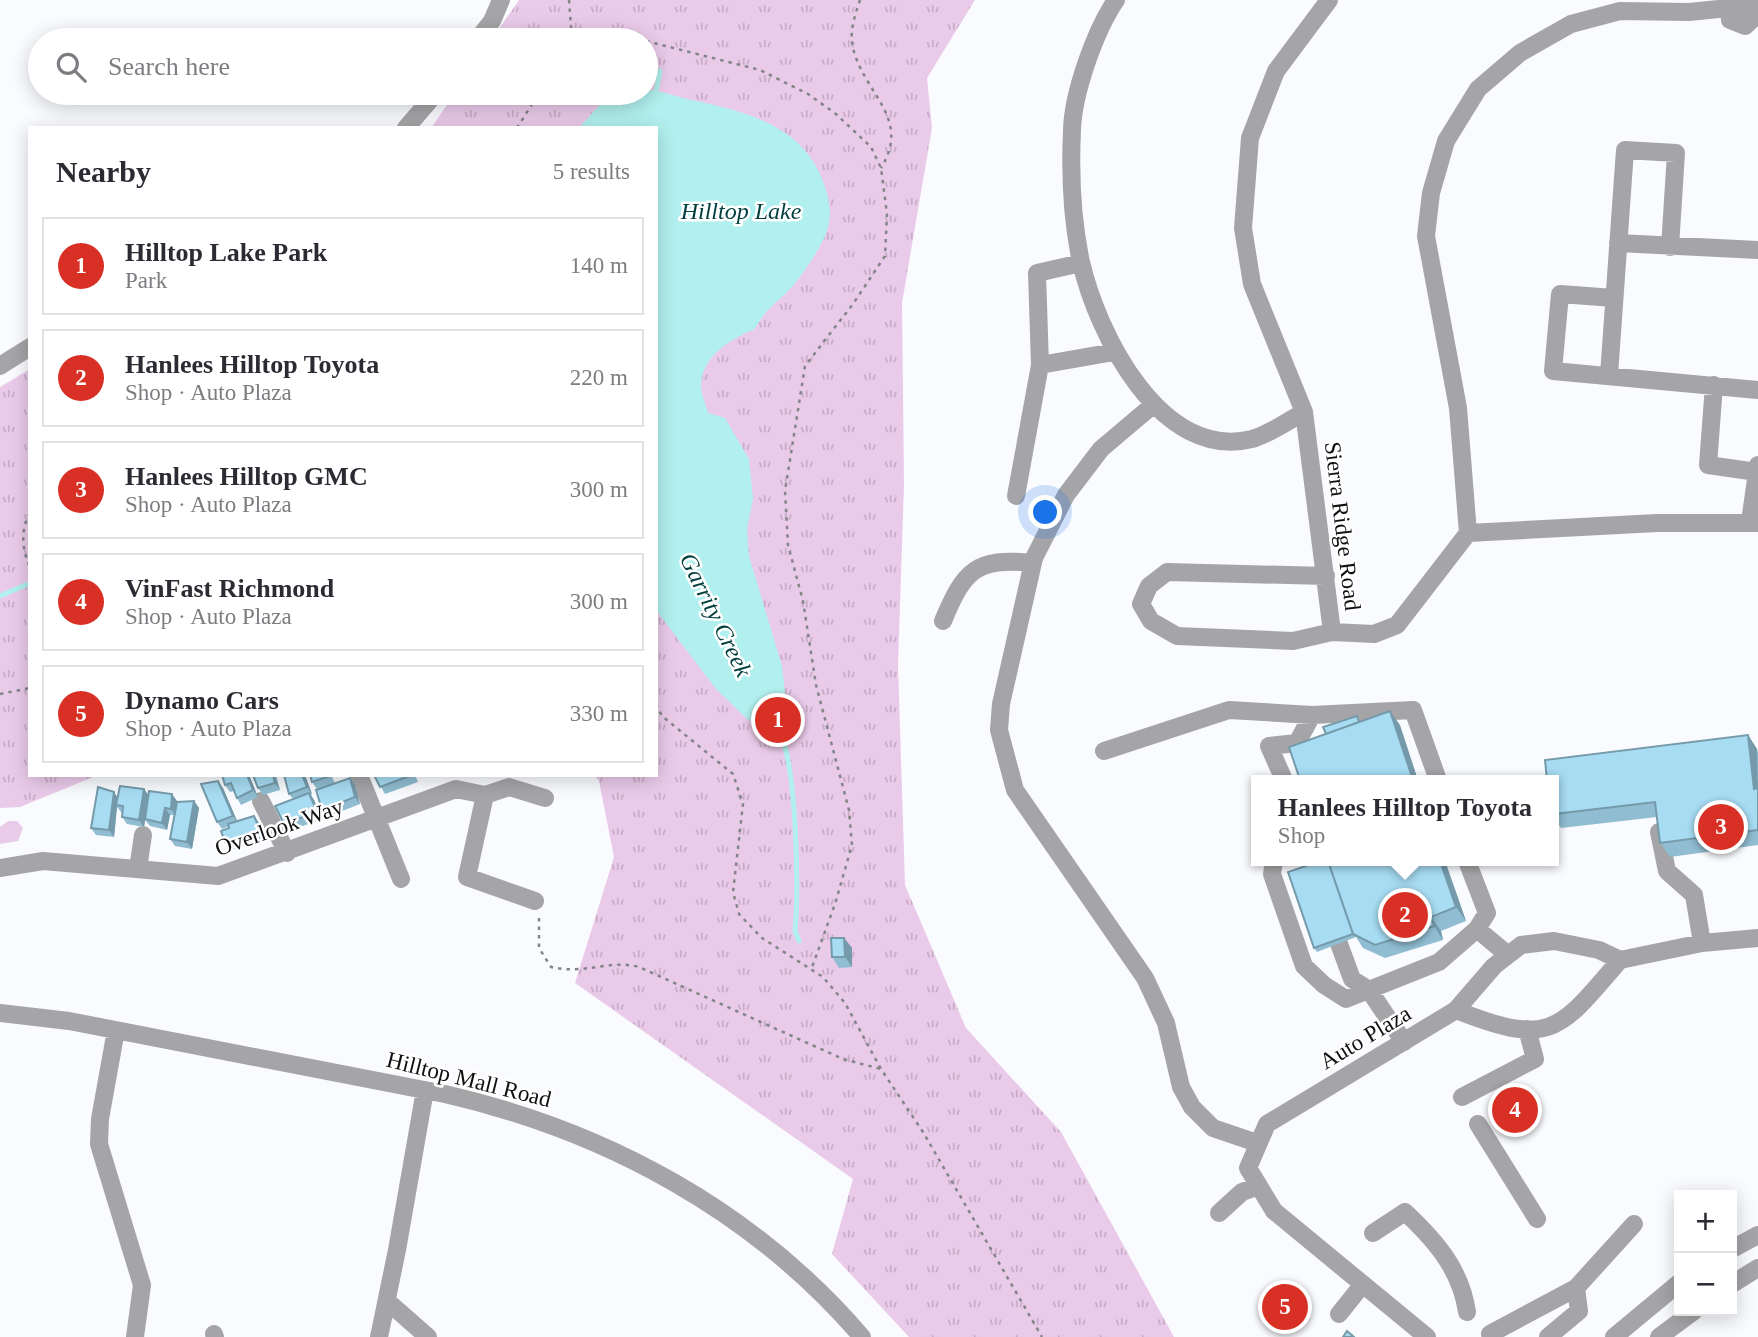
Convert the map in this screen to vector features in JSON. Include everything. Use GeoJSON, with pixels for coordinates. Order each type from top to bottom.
{"type":"FeatureCollection","features":[{"type":"Feature","properties":{"kind":"street"},"geometry":{"type":"LineString","coordinates":[[486,28],[501,0]]}},
{"type":"Feature","properties":{"kind":"street"},"geometry":{"type":"LineString","coordinates":[[1116,0],[1087,63],[1072,127],[1071,182],[1081,263],[1114,352],[1153,405],[1181,428],[1202,436],[1228,440],[1252,439],[1304,412]]}},
{"type":"Feature","properties":{"kind":"street","name":"Sierra Ridge Road"},"geometry":{"type":"LineString","coordinates":[[1329,0],[1276,71],[1254,127],[1250,138],[1243,228],[1252,284],[1304,412],[1332,632],[1374,634],[1397,625],[1468,533]]}},
{"type":"Feature","properties":{"kind":"street"},"geometry":{"type":"LineString","coordinates":[[1757,3],[1729,4],[1689,12],[1620,11],[1571,24],[1520,53],[1478,89],[1446,141],[1431,193],[1426,236],[1458,408],[1468,533],[1754,522],[1758,465]]}},
{"type":"Feature","properties":{"kind":"street"},"geometry":{"type":"LineString","coordinates":[[407,126],[425,105]]}},
{"type":"Feature","properties":{"kind":"street"},"geometry":{"type":"LineString","coordinates":[[1609,375],[1625,150],[1676,153],[1670,247]]}},
{"type":"Feature","properties":{"kind":"street"},"geometry":{"type":"LineString","coordinates":[[1618,243],[1758,250]]}},
{"type":"Feature","properties":{"kind":"street"},"geometry":{"type":"LineString","coordinates":[[1016,496],[1040,365],[1037,273],[1081,263]]}},
{"type":"Feature","properties":{"kind":"street"},"geometry":{"type":"LineString","coordinates":[[1614,298],[1560,294],[1553,371],[1758,390]]}},
{"type":"Feature","properties":{"kind":"street"},"geometry":{"type":"LineString","coordinates":[[0,366],[28,348]]}},
{"type":"Feature","properties":{"kind":"street"},"geometry":{"type":"LineString","coordinates":[[1040,365],[1114,352]]}},
{"type":"Feature","properties":{"kind":"street"},"geometry":{"type":"LineString","coordinates":[[1714,386],[1708,465],[1757,472]]}},
{"type":"Feature","properties":{"kind":"street"},"geometry":{"type":"LineString","coordinates":[[1153,405],[1101,449],[1066,495],[1033,563],[1001,704],[999,730],[1015,789],[1145,978],[1166,1023],[1181,1087],[1192,1107],[1213,1128],[1257,1143],[1248,1168],[1274,1211],[1427,1337]]}},
{"type":"Feature","properties":{"kind":"street"},"geometry":{"type":"LineString","coordinates":[[943,621],[956,590],[971,573],[993,563],[1033,563]]}},
{"type":"Feature","properties":{"kind":"street"},"geometry":{"type":"LineString","coordinates":[[1326,576],[1167,572],[1149,586],[1142,604],[1151,621],[1177,636],[1293,641],[1332,632]]}},
{"type":"Feature","properties":{"kind":"street"},"geometry":{"type":"LineString","coordinates":[[1104,751],[1229,710],[1312,715],[1413,710],[1436,775]]}},
{"type":"Feature","properties":{"kind":"street"},"geometry":{"type":"LineString","coordinates":[[1282,775],[1269,746],[1297,743],[1312,715]]}},
{"type":"Feature","properties":{"kind":"street"},"geometry":{"type":"LineString","coordinates":[[360,777],[401,879]]}},
{"type":"Feature","properties":{"kind":"street","name":"Overlook Way"},"geometry":{"type":"LineString","coordinates":[[0,868],[43,861],[218,876],[377,819],[458,782],[485,795]]}},
{"type":"Feature","properties":{"kind":"street"},"geometry":{"type":"LineString","coordinates":[[535,901],[467,877],[485,795],[509,787],[545,798]]}},
{"type":"Feature","properties":{"kind":"street"},"geometry":{"type":"LineString","coordinates":[[261,801],[287,853]]}},
{"type":"Feature","properties":{"kind":"street"},"geometry":{"type":"LineString","coordinates":[[1660,832],[1667,871],[1694,895],[1702,943]]}},
{"type":"Feature","properties":{"kind":"street"},"geometry":{"type":"LineString","coordinates":[[138,869],[143,835]]}},
{"type":"Feature","properties":{"kind":"street"},"geometry":{"type":"LineString","coordinates":[[1273,866],[1272,874],[1304,966],[1324,985],[1346,999],[1439,962],[1476,929],[1487,913],[1469,866]]}},
{"type":"Feature","properties":{"kind":"street"},"geometry":{"type":"LineString","coordinates":[[1326,909],[1352,979],[1369,990],[1404,1042]]}},
{"type":"Feature","properties":{"kind":"street"},"geometry":{"type":"LineString","coordinates":[[1476,929],[1508,955]]}},
{"type":"Feature","properties":{"kind":"street"},"geometry":{"type":"LineString","coordinates":[[1456,1010],[1494,1025],[1527,1029],[1555,1026],[1571,1016],[1619,960],[1702,943],[1758,938]]}},
{"type":"Feature","properties":{"kind":"street","name":"Auto Plaza"},"geometry":{"type":"LineString","coordinates":[[1257,1143],[1267,1124],[1456,1010],[1508,955],[1521,945],[1554,942],[1599,950],[1619,960]]}},
{"type":"Feature","properties":{"kind":"street","name":"Hilltop Mall Road"},"geometry":{"type":"LineString","coordinates":[[0,1013],[116,1030],[425,1090],[484,1103],[551,1124],[610,1147],[718,1210],[783,1259],[862,1337]]}},
{"type":"Feature","properties":{"kind":"street"},"geometry":{"type":"LineString","coordinates":[[1462,1097],[1535,1059],[1527,1029]]}},
{"type":"Feature","properties":{"kind":"street"},"geometry":{"type":"LineString","coordinates":[[116,1030],[100,1119],[99,1144],[142,1285],[135,1337]]}},
{"type":"Feature","properties":{"kind":"street"},"geometry":{"type":"LineString","coordinates":[[379,1337],[425,1090]]}},
{"type":"Feature","properties":{"kind":"street"},"geometry":{"type":"LineString","coordinates":[[1478,1124],[1537,1219]]}},
{"type":"Feature","properties":{"kind":"street"},"geometry":{"type":"LineString","coordinates":[[1219,1213],[1242,1192],[1259,1186]]}},
{"type":"Feature","properties":{"kind":"street"},"geometry":{"type":"LineString","coordinates":[[1373,1233],[1405,1212],[1434,1239],[1464,1287],[1467,1312]]}},
{"type":"Feature","properties":{"kind":"street"},"geometry":{"type":"LineString","coordinates":[[1492,1337],[1490,1334],[1576,1288],[1634,1224]]}},
{"type":"Feature","properties":{"kind":"street"},"geometry":{"type":"LineString","coordinates":[[1737,1246],[1758,1235]]}},
{"type":"Feature","properties":{"kind":"street"},"geometry":{"type":"LineString","coordinates":[[1737,1281],[1758,1268]]}},
{"type":"Feature","properties":{"kind":"street"},"geometry":{"type":"LineString","coordinates":[[1339,1314],[1363,1284]]}},
{"type":"Feature","properties":{"kind":"street"},"geometry":{"type":"LineString","coordinates":[[1614,1337],[1674,1287]]}},
{"type":"Feature","properties":{"kind":"street"},"geometry":{"type":"LineString","coordinates":[[1548,1337],[1579,1311],[1576,1288]]}},
{"type":"Feature","properties":{"kind":"street"},"geometry":{"type":"LineString","coordinates":[[387,1301],[428,1337]]}},
{"type":"Feature","properties":{"kind":"street"},"geometry":{"type":"LineString","coordinates":[[1659,1337],[1687,1316]]}},
{"type":"Feature","properties":{"kind":"path"},"geometry":{"type":"LineString","coordinates":[[569,0],[572,28]]}},
{"type":"Feature","properties":{"kind":"path"},"geometry":{"type":"LineString","coordinates":[[860,0],[853,19],[853,49],[894,131],[892,151],[881,168]]}},
{"type":"Feature","properties":{"kind":"path"},"geometry":{"type":"LineString","coordinates":[[658,44],[760,70],[808,94],[836,114],[871,147],[881,168],[887,214],[885,256],[853,304],[805,366],[785,491],[789,545],[803,601],[816,685],[849,810],[852,845],[835,904],[811,970]]}},
{"type":"Feature","properties":{"kind":"path"},"geometry":{"type":"LineString","coordinates":[[518,126],[531,105]]}},
{"type":"Feature","properties":{"kind":"path"},"geometry":{"type":"LineString","coordinates":[[28,517],[25,522],[23,552],[28,563]]}},
{"type":"Feature","properties":{"kind":"path"},"geometry":{"type":"LineString","coordinates":[[0,694],[28,688]]}},
{"type":"Feature","properties":{"kind":"path"},"geometry":{"type":"LineString","coordinates":[[658,708],[662,716],[733,774],[743,804],[733,892],[739,914],[762,938],[823,977],[845,1003],[881,1069],[923,1132],[1042,1337]]}},
{"type":"Feature","properties":{"kind":"path"},"geometry":{"type":"LineString","coordinates":[[535,901],[540,925],[539,948],[551,967],[586,971],[621,962],[639,967],[843,1059],[881,1069]]}},
{"type":"Feature","properties":{"kind":"green space"},"geometry":{"type":"Polygon","coordinates":[[[519,0],[975,0],[927,78],[932,128],[902,303],[904,485],[898,665],[905,885],[966,1028],[1061,1132],[1174,1337],[909,1337],[832,1254],[853,1179],[575,983],[614,857],[596,777],[658,777],[658,126],[432,126],[447,105],[658,105],[658,28],[499,28],[519,0]]]}},
{"type":"Feature","properties":{"kind":"green space"},"geometry":{"type":"Polygon","coordinates":[[[28,370],[28,777],[93,777],[20,807],[0,808],[0,387],[28,370]]]}},
{"type":"Feature","properties":{"kind":"green space"},"geometry":{"type":"Polygon","coordinates":[[[8,821],[17,821],[23,828],[18,841],[0,844],[0,827],[8,821]]]}},
{"type":"Feature","properties":{"kind":"water","name":"Hilltop Lake"},"geometry":{"type":"Polygon","coordinates":[[[658,91],[752,116],[771,124],[803,148],[815,164],[828,197],[828,230],[808,265],[755,329],[728,343],[712,357],[706,365],[701,386],[708,413],[725,418],[749,459],[753,499],[747,529],[749,556],[782,666],[785,693],[781,735],[747,719],[716,689],[658,613],[658,126],[581,126],[600,105],[658,105],[658,91]]]}},
{"type":"Feature","properties":{"kind":"building"},"geometry":{"type":"Polygon","coordinates":[[[1390,711],[1411,775],[1298,775],[1289,747],[1390,711]]]}},
{"type":"Feature","properties":{"kind":"building"},"geometry":{"type":"Polygon","coordinates":[[[1357,716],[1359,722],[1326,734],[1323,727],[1357,716]]]}},
{"type":"Feature","properties":{"kind":"building"},"geometry":{"type":"Polygon","coordinates":[[[1748,735],[1754,789],[1758,788],[1758,830],[1660,843],[1655,802],[1559,813],[1559,775],[1546,775],[1545,760],[1748,735]]]}},
{"type":"Feature","properties":{"kind":"building"},"geometry":{"type":"Polygon","coordinates":[[[223,777],[248,777],[253,790],[237,798],[231,783],[225,785],[223,777]]]}},
{"type":"Feature","properties":{"kind":"building"},"geometry":{"type":"Polygon","coordinates":[[[254,777],[274,777],[275,783],[258,788],[254,777]]]}},
{"type":"Feature","properties":{"kind":"building"},"geometry":{"type":"Polygon","coordinates":[[[285,777],[303,777],[307,787],[289,794],[285,777]]]}},
{"type":"Feature","properties":{"kind":"building"},"geometry":{"type":"Polygon","coordinates":[[[311,777],[327,777],[312,782],[311,777]]]}},
{"type":"Feature","properties":{"kind":"building"},"geometry":{"type":"Polygon","coordinates":[[[375,777],[407,777],[380,787],[375,777]]]}},
{"type":"Feature","properties":{"kind":"building"},"geometry":{"type":"Polygon","coordinates":[[[350,778],[355,797],[322,810],[316,790],[350,778]]]}},
{"type":"Feature","properties":{"kind":"building"},"geometry":{"type":"Polygon","coordinates":[[[218,781],[233,816],[217,822],[201,784],[218,781]]]}},
{"type":"Feature","properties":{"kind":"building"},"geometry":{"type":"Polygon","coordinates":[[[120,786],[144,789],[139,820],[122,817],[123,806],[116,805],[120,786]]]}},
{"type":"Feature","properties":{"kind":"building"},"geometry":{"type":"Polygon","coordinates":[[[98,787],[114,792],[109,830],[91,828],[98,787]]]}},
{"type":"Feature","properties":{"kind":"building"},"geometry":{"type":"Polygon","coordinates":[[[149,791],[172,794],[171,809],[165,808],[162,823],[145,819],[149,791]]]}},
{"type":"Feature","properties":{"kind":"building"},"geometry":{"type":"Polygon","coordinates":[[[309,793],[317,812],[284,824],[275,806],[309,793]]]}},
{"type":"Feature","properties":{"kind":"building"},"geometry":{"type":"Polygon","coordinates":[[[194,801],[187,842],[170,839],[177,802],[194,801]]]}},
{"type":"Feature","properties":{"kind":"building"},"geometry":{"type":"Polygon","coordinates":[[[254,816],[261,832],[225,842],[221,831],[229,828],[228,824],[254,816]]]}},
{"type":"Feature","properties":{"kind":"building"},"geometry":{"type":"Polygon","coordinates":[[[1305,866],[1330,866],[1353,934],[1314,948],[1288,872],[1305,866]]]}},
{"type":"Feature","properties":{"kind":"building"},"geometry":{"type":"Polygon","coordinates":[[[1330,866],[1442,866],[1456,907],[1431,917],[1434,926],[1375,945],[1353,934],[1330,866]]]}},
{"type":"Feature","properties":{"kind":"building"},"geometry":{"type":"Polygon","coordinates":[[[831,938],[844,938],[845,957],[832,957],[831,938]]]}},
{"type":"Feature","properties":{"kind":"building"},"geometry":{"type":"Polygon","coordinates":[[[1347,1331],[1354,1337],[1343,1337],[1347,1331]]]}},
{"type":"Feature","properties":{"kind":"waterway","name":"Garrity Creek"},"geometry":{"type":"LineString","coordinates":[[658,81],[660,71]]}},
{"type":"Feature","properties":{"kind":"waterway"},"geometry":{"type":"LineString","coordinates":[[0,596],[28,584]]}},
{"type":"Feature","properties":{"kind":"waterway","name":"Garrity Creek"},"geometry":{"type":"LineString","coordinates":[[778,730],[784,745],[793,796],[797,888],[795,931],[799,941]]}},
{"type":"Feature","properties":{"kind":"place","name":"Hilltop Lake Park"},"geometry":{"type":"Point","coordinates":[778,720]}},
{"type":"Feature","properties":{"kind":"place","name":"Hanlees Hilltop GMC"},"geometry":{"type":"Point","coordinates":[1721,827]}},
{"type":"Feature","properties":{"kind":"place","name":"Hanlees Hilltop Toyota"},"geometry":{"type":"Point","coordinates":[1405,915]}},
{"type":"Feature","properties":{"kind":"place","name":"VinFast Richmond"},"geometry":{"type":"Point","coordinates":[1515,1110]}},
{"type":"Feature","properties":{"kind":"place","name":"Dynamo Cars"},"geometry":{"type":"Point","coordinates":[1285,1307]}}]}
